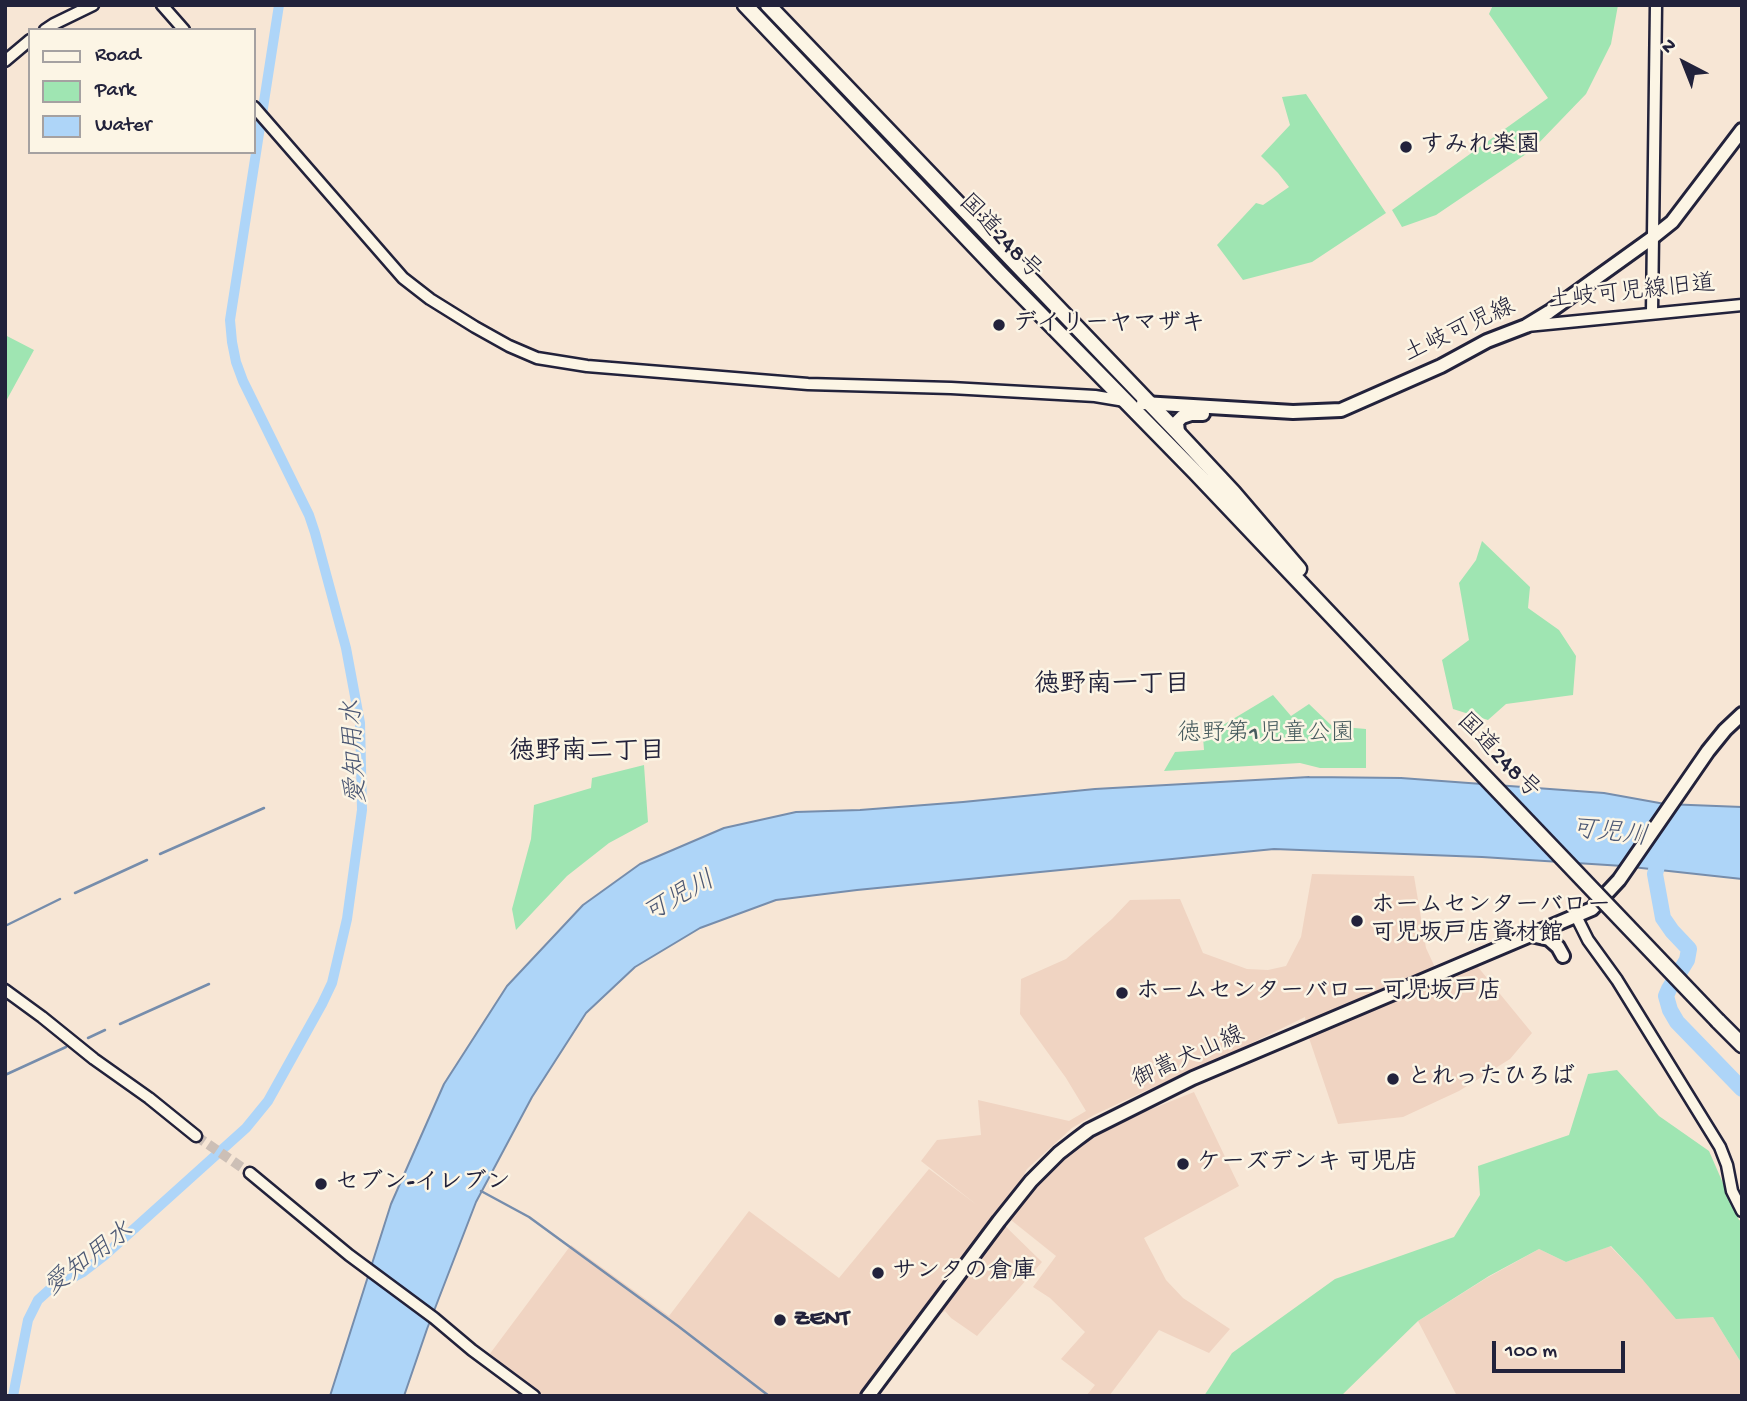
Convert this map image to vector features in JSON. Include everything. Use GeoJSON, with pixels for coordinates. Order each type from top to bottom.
{"type":"FeatureCollection","features":[{"type":"Feature","properties":{"kind":"highway","name":"国道248号"},"geometry":{"type":"LineString","coordinates":[[745,5],[1742,1045]]}},
{"type":"Feature","properties":{"kind":"highway","name":"国道248号"},"geometry":{"type":"LineString","coordinates":[[768,5],[1233,492],[1366,652]]}},
{"type":"Feature","properties":{"kind":"main road","name":"土岐可児線"},"geometry":{"type":"LineString","coordinates":[[1125,401],[1241,410],[1341,410],[1441,366],[1487,341],[1527,326],[1549,312],[1672,222],[1742,130]]}},
{"type":"Feature","properties":{"kind":"main road"},"geometry":{"type":"LineString","coordinates":[[1178,433],[1177,422],[1182,417],[1191,414],[1227,415],[1241,410]]}},
{"type":"Feature","properties":{"kind":"main road","name":"御嵩犬山線"},"geometry":{"type":"LineString","coordinates":[[868,1396],[997,1224],[1031,1181],[1059,1153],[1100,1124],[1193,1078],[1592,909],[1619,880],[1716,740],[1742,714]]}},
{"type":"Feature","properties":{"kind":"main road"},"geometry":{"type":"LineString","coordinates":[[1531,935],[1549,939],[1563,956]]}},
{"type":"Feature","properties":{"kind":"street"},"geometry":{"type":"LineString","coordinates":[[48,28],[93,5]]}},
{"type":"Feature","properties":{"kind":"street"},"geometry":{"type":"LineString","coordinates":[[162,5],[182,28]]}},
{"type":"Feature","properties":{"kind":"street"},"geometry":{"type":"LineString","coordinates":[[1653,313],[1656,5]]}},
{"type":"Feature","properties":{"kind":"street"},"geometry":{"type":"LineString","coordinates":[[5,61],[28,42]]}},
{"type":"Feature","properties":{"kind":"street"},"geometry":{"type":"LineString","coordinates":[[256,109],[403,278],[464,320],[509,346],[537,358],[587,366],[808,384],[951,388],[1095,396],[1125,401]]}},
{"type":"Feature","properties":{"kind":"street","name":"土岐可児線旧道"},"geometry":{"type":"LineString","coordinates":[[1527,326],[1742,305]]}},
{"type":"Feature","properties":{"kind":"street"},"geometry":{"type":"LineString","coordinates":[[1576,916],[1588,940],[1617,980],[1720,1147],[1732,1191],[1742,1211]]}},
{"type":"Feature","properties":{"kind":"street"},"geometry":{"type":"LineString","coordinates":[[5,990],[196,1136]]}},
{"type":"Feature","properties":{"kind":"street"},"geometry":{"type":"LineString","coordinates":[[250,1173],[364,1266],[534,1396]]}},
{"type":"Feature","properties":{"kind":"shaded area"},"geometry":{"type":"Polygon","coordinates":[[[1312,874],[1414,876],[1426,948],[1439,976],[1473,961],[1532,1033],[1510,1059],[1459,1091],[1403,1117],[1338,1124],[1309,1038],[1305,1017],[1094,1115],[1072,1128],[1027,1169],[999,1220],[1042,1262],[977,1336],[945,1311],[919,1328],[866,1396],[534,1396],[486,1359],[571,1245],[669,1316],[749,1211],[839,1278],[929,1169],[977,1205],[921,1161],[937,1140],[981,1135],[978,1100],[1069,1121],[1086,1111],[1020,1014],[1021,979],[1066,959],[1130,900],[1180,899],[1203,953],[1247,969],[1268,970],[1286,966],[1301,937],[1312,874]]]}},
{"type":"Feature","properties":{"kind":"shaded area"},"geometry":{"type":"Polygon","coordinates":[[[1194,1092],[1239,1186],[1144,1238],[1166,1280],[1183,1298],[1230,1329],[1209,1353],[1159,1330],[1109,1396],[1086,1396],[1095,1385],[1061,1359],[1085,1332],[1050,1298],[1033,1287],[1056,1256],[1006,1216],[1065,1150],[1099,1130],[1194,1092]]]}},
{"type":"Feature","properties":{"kind":"shaded area"},"geometry":{"type":"Polygon","coordinates":[[[1610,1246],[1643,1280],[1713,1317],[1742,1364],[1742,1396],[1457,1396],[1418,1321],[1539,1249],[1566,1262],[1610,1246]]]}},
{"type":"Feature","properties":{"kind":"green space"},"geometry":{"type":"Polygon","coordinates":[[[1493,5],[1618,5],[1611,44],[1586,94],[1532,150],[1436,215],[1402,227],[1392,210],[1548,98],[1489,14],[1493,5]]]}},
{"type":"Feature","properties":{"kind":"green space"},"geometry":{"type":"Polygon","coordinates":[[[1306,94],[1386,213],[1312,262],[1243,280],[1217,245],[1256,203],[1263,205],[1289,187],[1261,156],[1290,125],[1282,97],[1306,94]]]}},
{"type":"Feature","properties":{"kind":"green space"},"geometry":{"type":"Polygon","coordinates":[[[5,335],[34,350],[5,403],[5,335]]]}},
{"type":"Feature","properties":{"kind":"green space"},"geometry":{"type":"Polygon","coordinates":[[[1482,541],[1530,587],[1528,608],[1559,630],[1576,656],[1573,695],[1506,704],[1488,720],[1453,709],[1442,660],[1469,640],[1459,583],[1476,560],[1482,541]]]}},
{"type":"Feature","properties":{"kind":"green space","name":"徳野第1児童公園"},"geometry":{"type":"Polygon","coordinates":[[[1273,695],[1291,716],[1309,704],[1332,726],[1366,729],[1366,768],[1320,768],[1300,763],[1164,771],[1175,752],[1204,750],[1203,737],[1273,695]]]}},
{"type":"Feature","properties":{"kind":"green space"},"geometry":{"type":"Polygon","coordinates":[[[644,765],[648,822],[609,843],[567,876],[516,930],[512,909],[531,839],[534,805],[591,788],[592,778],[644,765]]]}},
{"type":"Feature","properties":{"kind":"green space"},"geometry":{"type":"Polygon","coordinates":[[[1617,1070],[1659,1116],[1709,1151],[1739,1220],[1742,1221],[1742,1364],[1713,1317],[1676,1319],[1611,1246],[1566,1262],[1539,1249],[1489,1276],[1418,1321],[1341,1396],[1204,1396],[1232,1353],[1335,1279],[1454,1237],[1480,1195],[1478,1166],[1569,1135],[1588,1074],[1617,1070]]]}},
{"type":"Feature","properties":{"kind":"water","name":"可児川"},"geometry":{"type":"Polygon","coordinates":[[[1309,777],[1401,778],[1604,793],[1665,804],[1742,807],[1742,879],[1623,866],[1482,857],[1274,849],[776,900],[700,928],[635,967],[586,1013],[532,1097],[476,1202],[404,1396],[330,1396],[391,1204],[444,1084],[507,986],[583,905],[640,864],[724,828],[796,812],[860,810],[1095,789],[1309,777]]]}},
{"type":"Feature","properties":{"kind":"waterway","name":"愛知用水"},"geometry":{"type":"LineString","coordinates":[[256,153],[279,5]]}},
{"type":"Feature","properties":{"kind":"waterway","name":"愛知用水"},"geometry":{"type":"LineString","coordinates":[[13,1396],[28,1320],[38,1300],[49,1290],[83,1272],[105,1255],[246,1128],[268,1101],[332,983],[347,919],[362,810],[360,723],[346,648],[309,515],[243,381],[232,342],[230,320],[256,154]]}},
{"type":"Feature","properties":{"kind":"waterway"},"geometry":{"type":"LineString","coordinates":[[160,854],[264,808]]}},
{"type":"Feature","properties":{"kind":"waterway"},"geometry":{"type":"LineString","coordinates":[[1661,850],[1655,874],[1663,918],[1689,949],[1687,960],[1666,996],[1670,1010],[1677,1022],[1742,1089]]}},
{"type":"Feature","properties":{"kind":"waterway"},"geometry":{"type":"LineString","coordinates":[[75,893],[147,860]]}},
{"type":"Feature","properties":{"kind":"waterway"},"geometry":{"type":"LineString","coordinates":[[5,926],[60,899]]}},
{"type":"Feature","properties":{"kind":"waterway"},"geometry":{"type":"LineString","coordinates":[[120,1024],[209,984]]}},
{"type":"Feature","properties":{"kind":"waterway"},"geometry":{"type":"LineString","coordinates":[[88,1038],[105,1030]]}},
{"type":"Feature","properties":{"kind":"waterway"},"geometry":{"type":"LineString","coordinates":[[5,1075],[66,1047]]}},
{"type":"Feature","properties":{"kind":"waterway"},"geometry":{"type":"LineString","coordinates":[[481,1191],[529,1217],[769,1396]]}},
{"type":"Feature","properties":{"kind":"tunnel"},"geometry":{"type":"LineString","coordinates":[[196,1136],[250,1173]]}},
{"type":"Feature","properties":{"kind":"place","name":"すみれ楽園"},"geometry":{"type":"Point","coordinates":[1406,147]}},
{"type":"Feature","properties":{"kind":"place","name":"デイリーヤマザキ"},"geometry":{"type":"Point","coordinates":[999,325]}},
{"type":"Feature","properties":{"kind":"place","name":"ホームセンターバロー 可児坂戸店資材館"},"geometry":{"type":"Point","coordinates":[1357,921]}},
{"type":"Feature","properties":{"kind":"place","name":"ホームセンターバロー 可児坂戸店"},"geometry":{"type":"Point","coordinates":[1122,993]}},
{"type":"Feature","properties":{"kind":"place","name":"とれったひろば"},"geometry":{"type":"Point","coordinates":[1393,1079]}},
{"type":"Feature","properties":{"kind":"place","name":"ケーズデンキ 可児店"},"geometry":{"type":"Point","coordinates":[1183,1164]}},
{"type":"Feature","properties":{"kind":"place","name":"セブン-イレブン"},"geometry":{"type":"Point","coordinates":[321,1184]}},
{"type":"Feature","properties":{"kind":"place","name":"サンタの倉庫"},"geometry":{"type":"Point","coordinates":[878,1273]}},
{"type":"Feature","properties":{"kind":"place","name":"ZENT"},"geometry":{"type":"Point","coordinates":[780,1320]}},
{"type":"Feature","properties":{"kind":"district","name":"徳野南一丁目"},"geometry":{"type":"Point","coordinates":[1112,687]}},
{"type":"Feature","properties":{"kind":"district","name":"徳野南二丁目"},"geometry":{"type":"Point","coordinates":[587,754]}}]}
